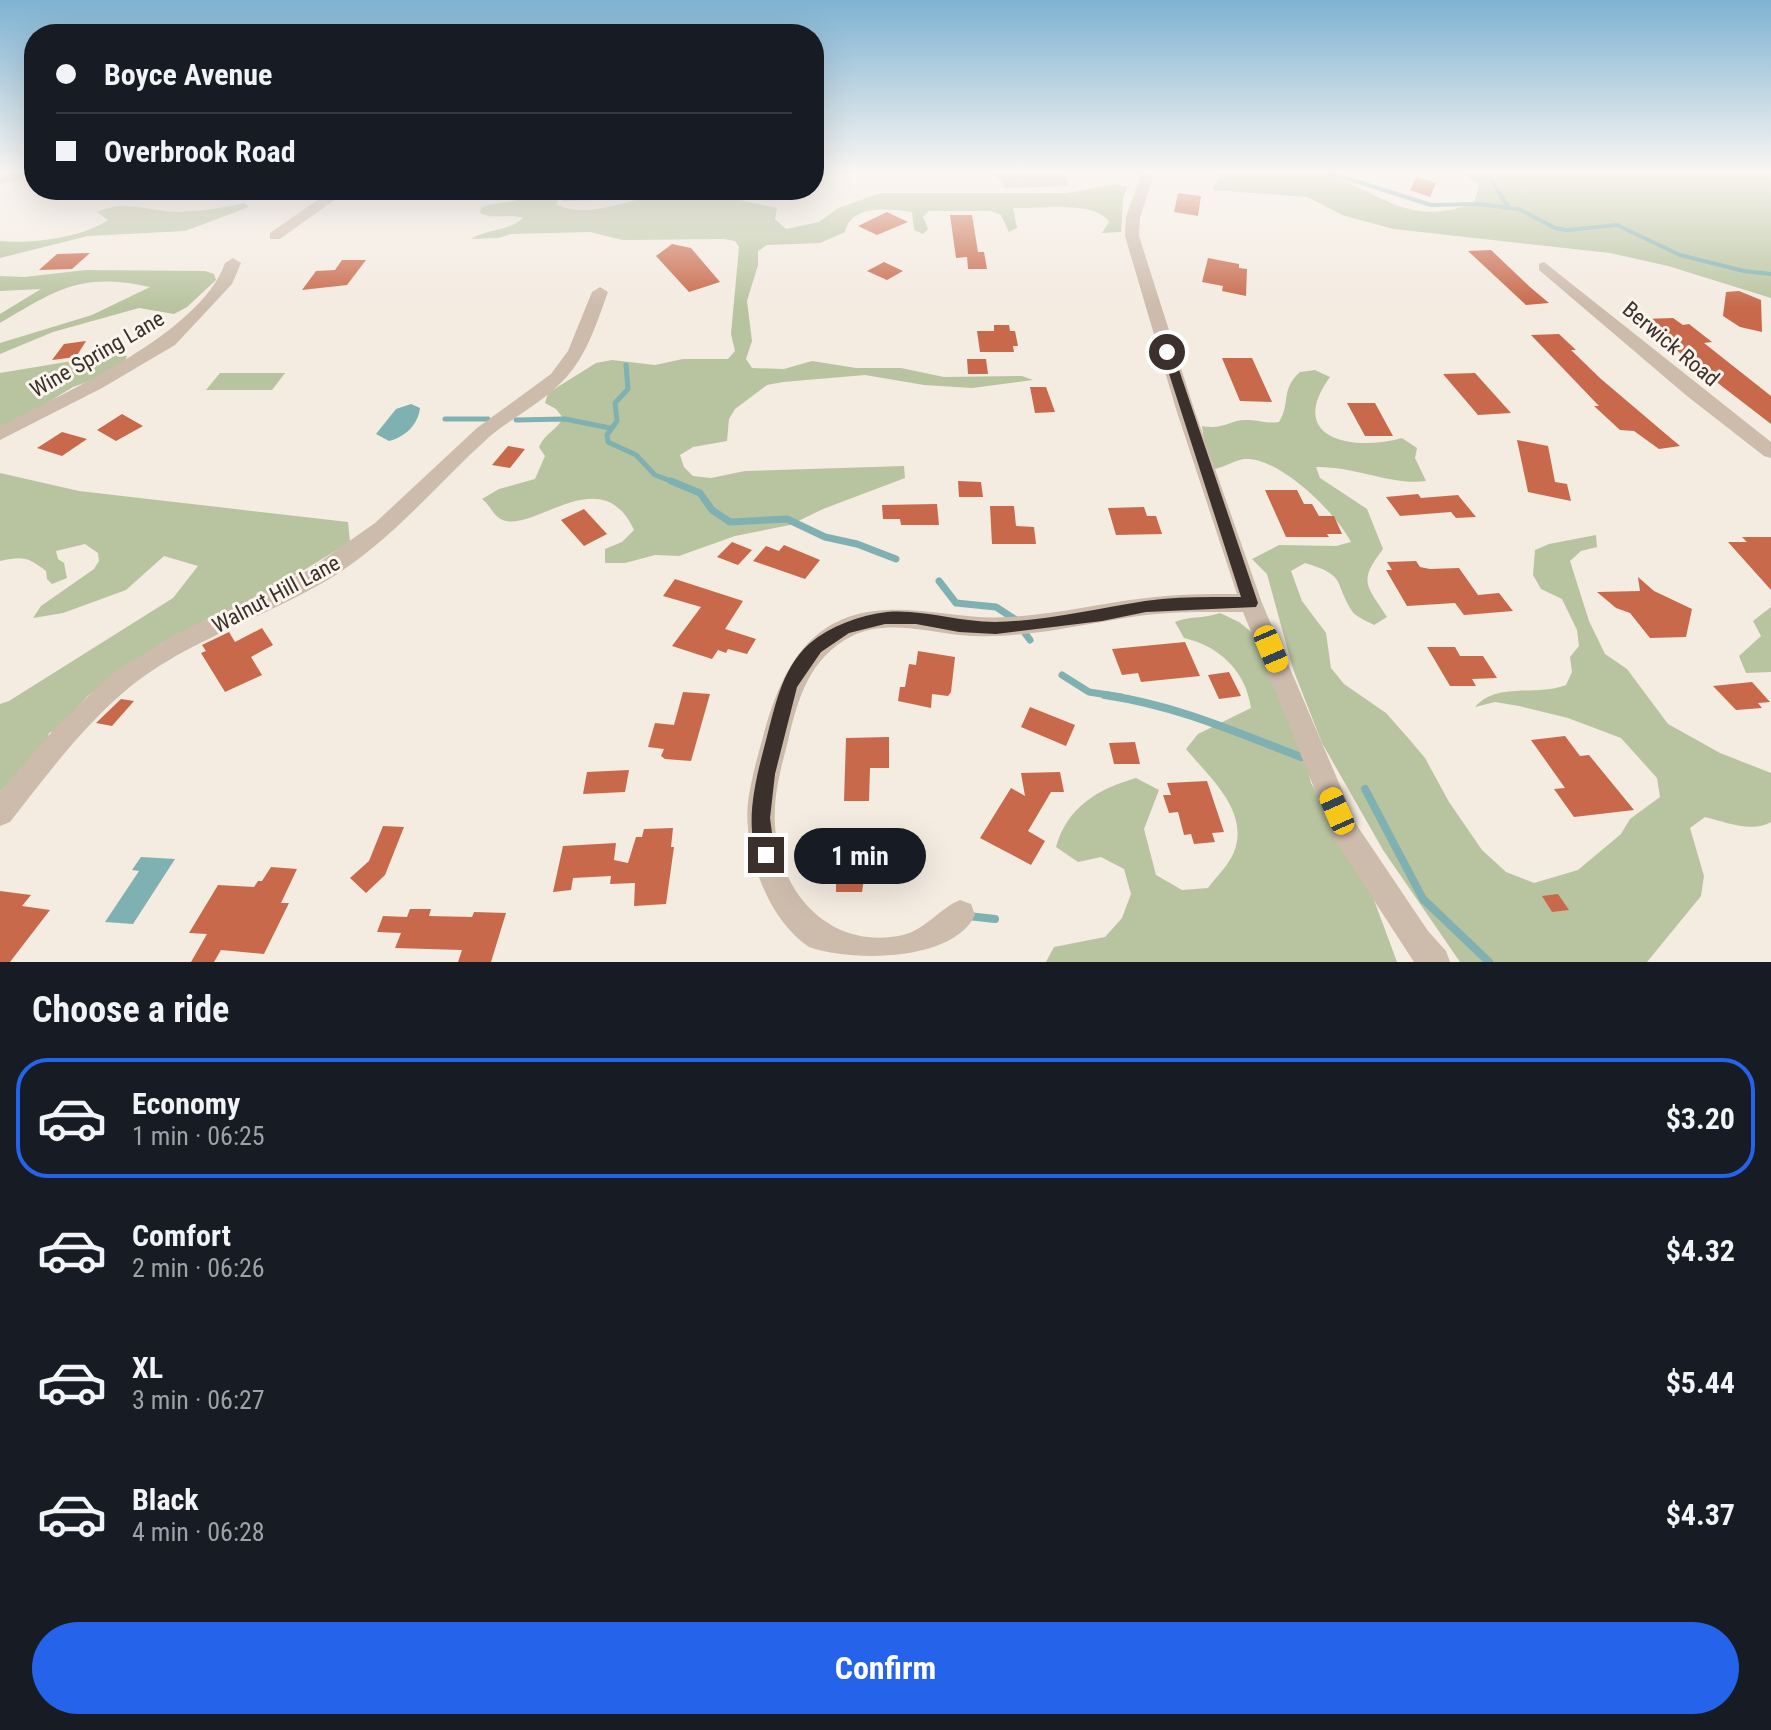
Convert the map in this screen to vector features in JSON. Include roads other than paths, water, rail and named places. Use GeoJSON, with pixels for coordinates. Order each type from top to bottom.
{"type":"FeatureCollection","features":[{"type":"Feature","properties":{"kind":"street"},"geometry":{"type":"LineString","coordinates":[[275,236],[302,217]]}},
{"type":"Feature","properties":{"kind":"street"},"geometry":{"type":"LineString","coordinates":[[1133,217],[1132,236],[1190,424],[1251,603],[1346,833],[1423,955]]}},
{"type":"Feature","properties":{"kind":"street","name":"Wine Spring Lane"},"geometry":{"type":"LineString","coordinates":[[0,434],[107,378],[169,341],[227,281],[233,263]]}},
{"type":"Feature","properties":{"kind":"street","name":"Berwick Road"},"geometry":{"type":"LineString","coordinates":[[1544,267],[1693,392],[1771,452]]}},
{"type":"Feature","properties":{"kind":"street","name":"Walnut Hill Lane"},"geometry":{"type":"LineString","coordinates":[[0,813],[91,710],[140,666],[315,577],[346,558],[384,528],[485,431],[558,376],[571,359],[600,292]]}},
{"type":"Feature","properties":{"kind":"street"},"geometry":{"type":"LineString","coordinates":[[960,915],[930,939],[904,951],[869,954],[843,952],[817,940],[797,919],[766,855],[761,818],[766,774],[789,686],[803,662],[830,637],[845,629],[885,618],[916,618],[959,626],[996,628],[1146,606],[1198,602],[1251,603]]}},
{"type":"Feature","properties":{"kind":"water"},"geometry":{"type":"Polygon","coordinates":[[[411,404],[420,408],[414,425],[405,433],[389,441],[376,434],[396,409],[411,404]]]}},
{"type":"Feature","properties":{"kind":"water"},"geometry":{"type":"Polygon","coordinates":[[[141,857],[175,859],[133,924],[105,922],[139,871],[132,870],[141,857]]]}},
{"type":"Feature","properties":{"kind":"waterway"},"geometry":{"type":"LineString","coordinates":[[1534,217],[1555,228],[1567,230],[1617,225],[1680,255],[1744,271],[1771,274]]}},
{"type":"Feature","properties":{"kind":"waterway"},"geometry":{"type":"LineString","coordinates":[[626,365],[628,389],[615,403],[617,421],[607,435],[608,442],[636,455],[655,475],[674,482]]}},
{"type":"Feature","properties":{"kind":"waterway"},"geometry":{"type":"LineString","coordinates":[[445,419],[488,419]]}},
{"type":"Feature","properties":{"kind":"waterway"},"geometry":{"type":"LineString","coordinates":[[516,420],[565,419],[610,428]]}},
{"type":"Feature","properties":{"kind":"waterway"},"geometry":{"type":"LineString","coordinates":[[674,482],[700,493],[712,510],[730,522],[787,519],[825,537],[857,544],[896,559]]}},
{"type":"Feature","properties":{"kind":"waterway"},"geometry":{"type":"LineString","coordinates":[[939,581],[956,603],[996,607],[1016,620]]}},
{"type":"Feature","properties":{"kind":"waterway"},"geometry":{"type":"LineString","coordinates":[[1022,629],[1030,640]]}},
{"type":"Feature","properties":{"kind":"waterway"},"geometry":{"type":"LineString","coordinates":[[1062,675],[1089,692],[1121,697]]}},
{"type":"Feature","properties":{"kind":"waterway"},"geometry":{"type":"LineString","coordinates":[[1105,695],[1181,713],[1301,757]]}},
{"type":"Feature","properties":{"kind":"waterway"},"geometry":{"type":"LineString","coordinates":[[1365,789],[1423,899],[1489,962]]}},
{"type":"Feature","properties":{"kind":"waterway"},"geometry":{"type":"LineString","coordinates":[[968,916],[995,919]]}}]}
